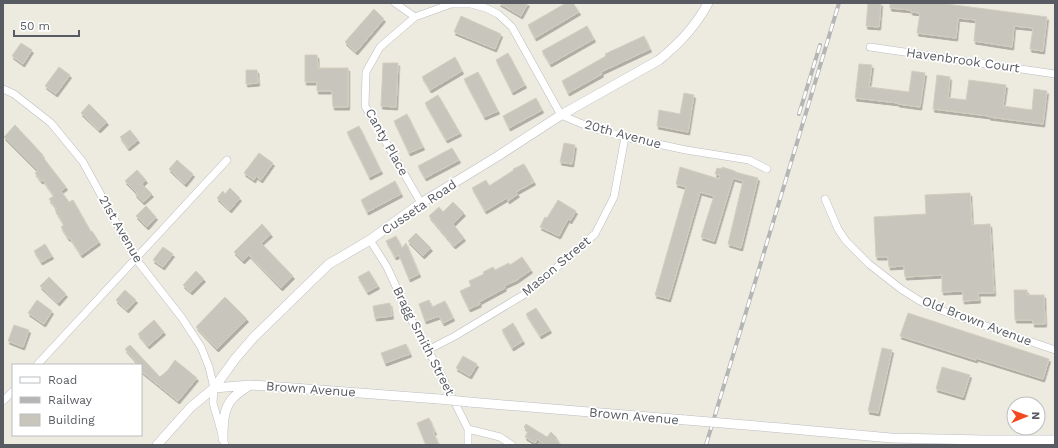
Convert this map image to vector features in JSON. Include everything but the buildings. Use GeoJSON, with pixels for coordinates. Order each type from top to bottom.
{"type":"FeatureCollection","features":[{"type":"Feature","properties":{"kind":"street"},"geometry":{"type":"LineString","coordinates":[[395,3],[415,17]]}},
{"type":"Feature","properties":{"kind":"street","name":"Cusseta Road"},"geometry":{"type":"LineString","coordinates":[[157,445],[190,407],[214,388],[235,359],[254,337],[329,264],[370,240],[421,203],[561,115],[659,60],[686,36],[701,16],[708,3]]}},
{"type":"Feature","properties":{"kind":"street","name":"Canty Place"},"geometry":{"type":"LineString","coordinates":[[421,203],[366,106],[366,72],[380,47],[415,17],[451,4],[471,4],[486,8],[498,14],[512,27],[561,115]]}},
{"type":"Feature","properties":{"kind":"street","name":"Havenbrook Court"},"geometry":{"type":"LineString","coordinates":[[870,47],[1055,74]]}},
{"type":"Feature","properties":{"kind":"street","name":"21st Avenue"},"geometry":{"type":"LineString","coordinates":[[3,89],[14,94],[51,123],[83,162],[136,259],[182,318],[201,347],[209,368],[214,388],[213,403],[224,442]]}},
{"type":"Feature","properties":{"kind":"street","name":"20th Avenue"},"geometry":{"type":"LineString","coordinates":[[561,115],[592,128],[625,137],[686,150],[749,160],[767,169]]}},
{"type":"Feature","properties":{"kind":"street","name":"Mason Street"},"geometry":{"type":"LineString","coordinates":[[428,350],[455,336],[525,294],[595,234],[614,197],[625,137]]}},
{"type":"Feature","properties":{"kind":"street"},"geometry":{"type":"LineString","coordinates":[[38,364],[227,160]]}},
{"type":"Feature","properties":{"kind":"street","name":"Old Brown Avenue"},"geometry":{"type":"LineString","coordinates":[[825,199],[838,229],[846,241],[869,264],[901,289],[943,311],[1055,350]]}},
{"type":"Feature","properties":{"kind":"street","name":"Bragg Smith Street"},"geometry":{"type":"LineString","coordinates":[[370,240],[387,267],[412,321],[456,404],[468,430],[468,445]]}},
{"type":"Feature","properties":{"kind":"street"},"geometry":{"type":"LineString","coordinates":[[224,442],[223,428],[225,416],[231,399],[250,385]]}},
{"type":"Feature","properties":{"kind":"street","name":"Brown Avenue"},"geometry":{"type":"LineString","coordinates":[[214,388],[250,385],[267,386],[439,399],[890,438],[1055,440]]}},
{"type":"Feature","properties":{"kind":"street"},"geometry":{"type":"LineString","coordinates":[[3,401],[12,392]]}},
{"type":"Feature","properties":{"kind":"street"},"geometry":{"type":"LineString","coordinates":[[468,430],[500,437],[512,445]]}},
{"type":"Feature","properties":{"kind":"railway"},"geometry":{"type":"LineString","coordinates":[[706,445],[839,3]]}},
{"type":"Feature","properties":{"kind":"railway"},"geometry":{"type":"LineString","coordinates":[[799,114],[820,45]]}}]}
